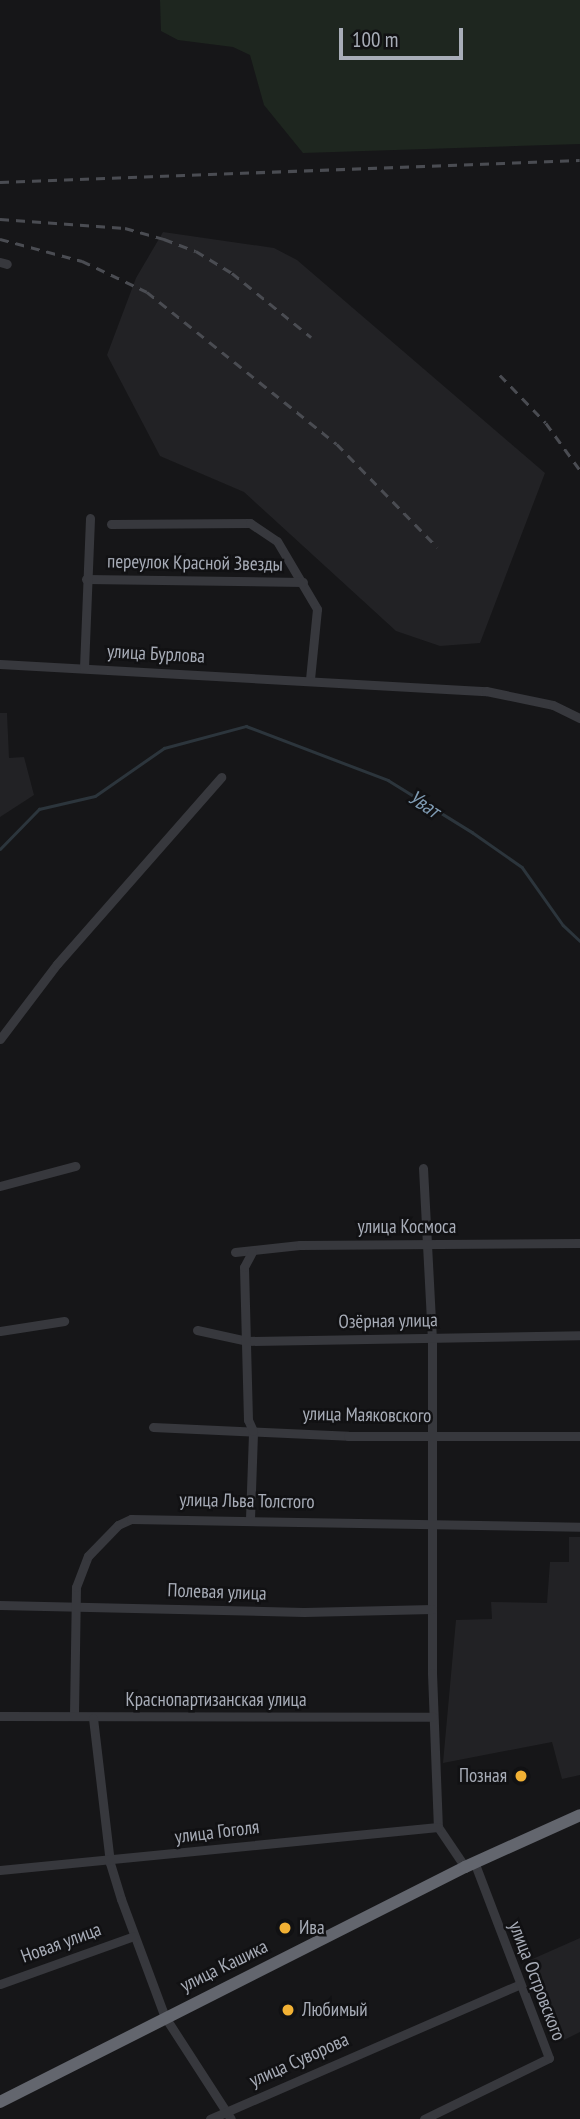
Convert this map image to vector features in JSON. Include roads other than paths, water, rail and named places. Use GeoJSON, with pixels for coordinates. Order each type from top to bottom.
{"type":"FeatureCollection","features":[{"type":"Feature","properties":{"kind":"highway","name":"улица Кашика"},"geometry":{"type":"LineString","coordinates":[[0,2102],[470,1865],[580,1815]]}},
{"type":"Feature","properties":{"kind":"street"},"geometry":{"type":"LineString","coordinates":[[84,668],[90,518]]}},
{"type":"Feature","properties":{"kind":"street"},"geometry":{"type":"LineString","coordinates":[[111,524],[250,523],[277,541],[317,609],[310,679]]}},
{"type":"Feature","properties":{"kind":"street","name":"переулок Красной Звезды"},"geometry":{"type":"LineString","coordinates":[[86,579],[303,582]]}},
{"type":"Feature","properties":{"kind":"street","name":"улица Бурлова"},"geometry":{"type":"LineString","coordinates":[[0,664],[310,679],[486,691],[553,705],[580,718]]}},
{"type":"Feature","properties":{"kind":"street"},"geometry":{"type":"LineString","coordinates":[[0,1039],[57,964],[221,777]]}},
{"type":"Feature","properties":{"kind":"street"},"geometry":{"type":"LineString","coordinates":[[0,1186],[75,1166]]}},
{"type":"Feature","properties":{"kind":"street"},"geometry":{"type":"LineString","coordinates":[[423,1168],[432,1337],[433,1717],[438,1827]]}},
{"type":"Feature","properties":{"kind":"street","name":"улица Космоса"},"geometry":{"type":"LineString","coordinates":[[235,1252],[300,1245],[580,1243]]}},
{"type":"Feature","properties":{"kind":"street"},"geometry":{"type":"LineString","coordinates":[[250,1519],[253,1431],[248,1420],[244,1267],[252,1252]]}},
{"type":"Feature","properties":{"kind":"street"},"geometry":{"type":"LineString","coordinates":[[0,1331],[64,1321]]}},
{"type":"Feature","properties":{"kind":"street","name":"Озёрная улица"},"geometry":{"type":"LineString","coordinates":[[197,1330],[247,1341],[580,1335]]}},
{"type":"Feature","properties":{"kind":"street","name":"улица Маяковского"},"geometry":{"type":"LineString","coordinates":[[153,1427],[348,1436],[432,1433],[580,1436]]}},
{"type":"Feature","properties":{"kind":"street","name":"улица Льва Толстого"},"geometry":{"type":"LineString","coordinates":[[74,1714],[74,1605],[88,1556],[118,1525],[131,1519],[158,1517],[580,1527]]}},
{"type":"Feature","properties":{"kind":"street","name":"Полевая улица"},"geometry":{"type":"LineString","coordinates":[[0,1605],[304,1612],[432,1609]]}},
{"type":"Feature","properties":{"kind":"street","name":"Краснопартизанская улица"},"geometry":{"type":"LineString","coordinates":[[0,1716],[74,1714],[93,1718],[433,1717]]}},
{"type":"Feature","properties":{"kind":"street"},"geometry":{"type":"LineString","coordinates":[[93,1718],[110,1863],[134,1936],[165,2017],[229,2115]]}},
{"type":"Feature","properties":{"kind":"street","name":"улица Гоголя"},"geometry":{"type":"LineString","coordinates":[[0,1870],[110,1863],[438,1827]]}},
{"type":"Feature","properties":{"kind":"street","name":"улица Островского"},"geometry":{"type":"LineString","coordinates":[[424,2119],[549,2058],[470,1865],[438,1827]]}},
{"type":"Feature","properties":{"kind":"street","name":"Новая улица"},"geometry":{"type":"LineString","coordinates":[[0,1983],[134,1936]]}},
{"type":"Feature","properties":{"kind":"street","name":"улица Суворова"},"geometry":{"type":"LineString","coordinates":[[210,2119],[229,2115],[518,1985]]}},
{"type":"Feature","properties":{"kind":"waterway","name":"Уват"},"geometry":{"type":"LineString","coordinates":[[0,849],[39,809],[95,796],[164,748],[246,726],[388,780],[472,832],[522,867],[563,925],[580,941]]}},
{"type":"Feature","properties":{"kind":"railway"},"geometry":{"type":"LineString","coordinates":[[0,182],[580,160]]}},
{"type":"Feature","properties":{"kind":"railway"},"geometry":{"type":"LineString","coordinates":[[0,219],[125,228],[196,251],[232,273],[311,337]]}},
{"type":"Feature","properties":{"kind":"railway"},"geometry":{"type":"LineString","coordinates":[[0,239],[82,261],[147,292],[337,444],[437,547]]}},
{"type":"Feature","properties":{"kind":"railway"},"geometry":{"type":"LineString","coordinates":[[500,375],[546,423],[580,470]]}},
{"type":"Feature","properties":{"kind":"place","name":"Позная"},"geometry":{"type":"Point","coordinates":[521,1776]}},
{"type":"Feature","properties":{"kind":"place","name":"Ива"},"geometry":{"type":"Point","coordinates":[285,1928]}},
{"type":"Feature","properties":{"kind":"place","name":"Любимый"},"geometry":{"type":"Point","coordinates":[288,2010]}}]}
